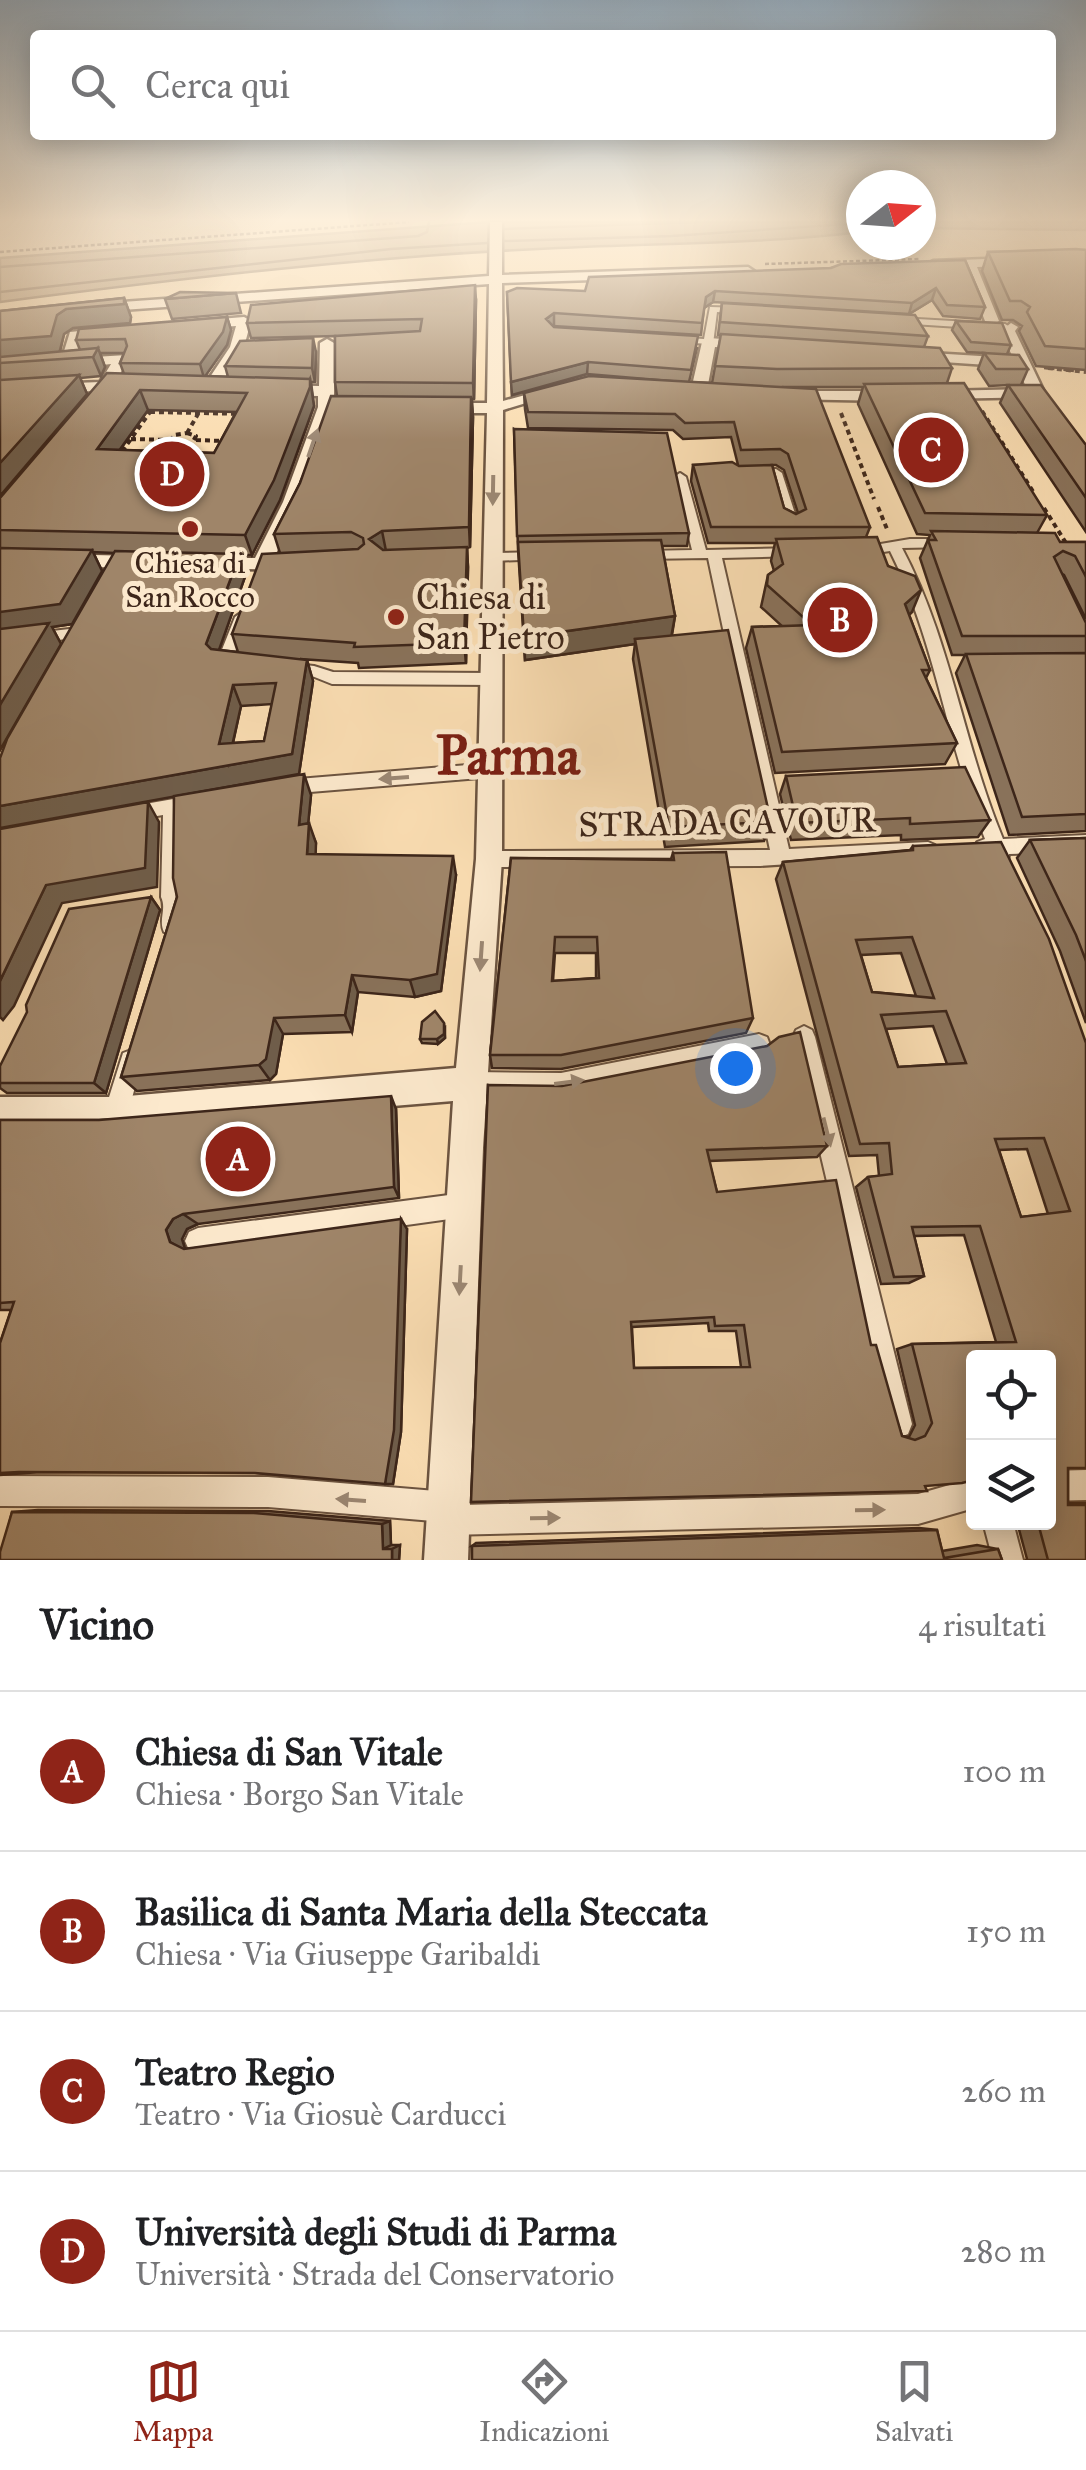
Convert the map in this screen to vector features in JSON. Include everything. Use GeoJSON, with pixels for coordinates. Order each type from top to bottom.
{"type":"FeatureCollection","features":[{"type":"Feature","properties":{"kind":"street"},"geometry":{"type":"LineString","coordinates":[[82,309],[256,295]]}},
{"type":"Feature","properties":{"kind":"street"},"geometry":{"type":"LineString","coordinates":[[447,1529],[464,1205],[489,859],[494,670],[484,558],[502,436],[494,408],[497,295]]}},
{"type":"Feature","properties":{"kind":"street"},"geometry":{"type":"LineString","coordinates":[[986,295],[996,321],[1008,331],[1048,409]]}},
{"type":"Feature","properties":{"kind":"street"},"geometry":{"type":"LineString","coordinates":[[722,392],[690,390],[709,342],[713,309],[766,312]]}},
{"type":"Feature","properties":{"kind":"street"},"geometry":{"type":"LineString","coordinates":[[188,326],[247,317],[237,346],[202,388],[230,389]]}},
{"type":"Feature","properties":{"kind":"street"},"geometry":{"type":"LineString","coordinates":[[890,320],[996,321]]}},
{"type":"Feature","properties":{"kind":"street"},"geometry":{"type":"LineString","coordinates":[[85,413],[110,384],[122,358],[59,364],[75,335],[131,330]]}},
{"type":"Feature","properties":{"kind":"street"},"geometry":{"type":"LineString","coordinates":[[652,338],[768,346]]}},
{"type":"Feature","properties":{"kind":"street"},"geometry":{"type":"LineString","coordinates":[[327,343],[333,401],[255,581],[225,662],[314,671],[332,678],[494,670]]}},
{"type":"Feature","properties":{"kind":"street"},"geometry":{"type":"LineString","coordinates":[[237,346],[255,346]]}},
{"type":"Feature","properties":{"kind":"street"},"geometry":{"type":"LineString","coordinates":[[887,354],[1023,364]]}},
{"type":"Feature","properties":{"kind":"street"},"geometry":{"type":"LineString","coordinates":[[0,392],[110,384],[143,386]]}},
{"type":"Feature","properties":{"kind":"street"},"geometry":{"type":"LineString","coordinates":[[420,408],[494,408],[575,386]]}},
{"type":"Feature","properties":{"kind":"street"},"geometry":{"type":"LineString","coordinates":[[270,390],[333,401]]}},
{"type":"Feature","properties":{"kind":"street"},"geometry":{"type":"LineString","coordinates":[[933,396],[1037,394]]}},
{"type":"Feature","properties":{"kind":"street"},"geometry":{"type":"LineString","coordinates":[[773,396],[914,396]]}},
{"type":"Feature","properties":{"kind":"street"},"geometry":{"type":"LineString","coordinates":[[736,474],[776,473],[791,524]]}},
{"type":"Feature","properties":{"kind":"street"},"geometry":{"type":"LineString","coordinates":[[680,477],[707,554],[772,784],[781,857]]}},
{"type":"Feature","properties":{"kind":"street"},"geometry":{"type":"LineString","coordinates":[[850,551],[976,543]]}},
{"type":"Feature","properties":{"kind":"street"},"geometry":{"type":"LineString","coordinates":[[894,546],[947,664],[960,773],[1012,878]]}},
{"type":"Feature","properties":{"kind":"street"},"geometry":{"type":"LineString","coordinates":[[625,555],[799,548],[817,552]]}},
{"type":"Feature","properties":{"kind":"street"},"geometry":{"type":"LineString","coordinates":[[484,558],[550,556]]}},
{"type":"Feature","properties":{"kind":"street"},"geometry":{"type":"LineString","coordinates":[[0,559],[115,569],[154,562]]}},
{"type":"Feature","properties":{"kind":"street"},"geometry":{"type":"LineString","coordinates":[[190,563],[255,581],[318,563]]}},
{"type":"Feature","properties":{"kind":"street"},"geometry":{"type":"LineString","coordinates":[[0,642],[78,633]]}},
{"type":"Feature","properties":{"kind":"street"},"geometry":{"type":"LineString","coordinates":[[260,791],[492,770]]}},
{"type":"Feature","properties":{"kind":"street"},"geometry":{"type":"LineString","coordinates":[[116,816],[219,798]]}},
{"type":"Feature","properties":{"kind":"street"},"geometry":{"type":"LineString","coordinates":[[164,950],[174,914],[161,898],[172,806]]}},
{"type":"Feature","properties":{"kind":"street","name":"STRADA CAVOUR"},"geometry":{"type":"LineString","coordinates":[[489,859],[781,857],[1086,843]]}},
{"type":"Feature","properties":{"kind":"street"},"geometry":{"type":"LineString","coordinates":[[804,1037],[898,1424]]}},
{"type":"Feature","properties":{"kind":"street"},"geometry":{"type":"LineString","coordinates":[[116,1114],[137,1041]]}},
{"type":"Feature","properties":{"kind":"street"},"geometry":{"type":"LineString","coordinates":[[0,1113],[116,1114],[472,1083],[561,1084],[759,1046]]}},
{"type":"Feature","properties":{"kind":"street"},"geometry":{"type":"LineString","coordinates":[[198,1241],[464,1205]]}},
{"type":"Feature","properties":{"kind":"street"},"geometry":{"type":"LineString","coordinates":[[1056,1486],[1086,1485]]}},
{"type":"Feature","properties":{"kind":"street"},"geometry":{"type":"LineString","coordinates":[[15,1525],[13,1490],[268,1492],[447,1529],[966,1494]]}},
{"type":"Feature","properties":{"kind":"street"},"geometry":{"type":"LineString","coordinates":[[1000,1530],[1008,1560]]}},
{"type":"Feature","properties":{"kind":"path"},"geometry":{"type":"LineString","coordinates":[[1023,364],[1086,372]]}},
{"type":"Feature","properties":{"kind":"path"},"geometry":{"type":"LineString","coordinates":[[972,396],[1034,493]]}},
{"type":"Feature","properties":{"kind":"path"},"geometry":{"type":"LineString","coordinates":[[836,397],[874,498]]}},
{"type":"Feature","properties":{"kind":"path"},"geometry":{"type":"LineString","coordinates":[[150,412],[200,412],[248,414],[218,470],[112,467],[150,412]]}},
{"type":"Feature","properties":{"kind":"path"},"geometry":{"type":"LineString","coordinates":[[130,438],[169,440],[187,433],[200,412]]}},
{"type":"Feature","properties":{"kind":"path"},"geometry":{"type":"LineString","coordinates":[[187,433],[196,436],[196,440]]}},
{"type":"Feature","properties":{"kind":"path"},"geometry":{"type":"LineString","coordinates":[[169,440],[171,446],[178,447],[196,440],[235,442]]}},
{"type":"Feature","properties":{"kind":"path"},"geometry":{"type":"LineString","coordinates":[[165,470],[172,458]]}},
{"type":"Feature","properties":{"kind":"path"},"geometry":{"type":"LineString","coordinates":[[878,507],[894,546]]}},
{"type":"Feature","properties":{"kind":"path"},"geometry":{"type":"LineString","coordinates":[[1044,508],[1066,543]]}},
{"type":"Feature","properties":{"kind":"water"},"geometry":{"type":"Polygon","coordinates":[[[0,295],[58,295],[0,302],[0,295]]]}},
{"type":"Feature","properties":{"kind":"building"},"geometry":{"type":"Polygon","coordinates":[[[174,295],[215,295],[165,299],[174,295]]]}},
{"type":"Feature","properties":{"kind":"building"},"geometry":{"type":"Polygon","coordinates":[[[365,295],[475,295],[473,383],[335,382],[335,336],[420,331],[422,319],[247,323],[251,305],[365,295]]]}},
{"type":"Feature","properties":{"kind":"building"},"geometry":{"type":"Polygon","coordinates":[[[507,295],[709,295],[702,323],[554,313],[546,319],[554,327],[698,336],[691,370],[588,362],[511,382],[507,295]]]}},
{"type":"Feature","properties":{"kind":"building"},"geometry":{"type":"Polygon","coordinates":[[[777,295],[925,295],[912,303],[777,295]]]}},
{"type":"Feature","properties":{"kind":"building"},"geometry":{"type":"Polygon","coordinates":[[[940,295],[980,295],[985,307],[947,305],[940,295]]]}},
{"type":"Feature","properties":{"kind":"building"},"geometry":{"type":"Polygon","coordinates":[[[1007,295],[1086,295],[1086,349],[1045,346],[1027,312],[1030,307],[1021,301],[1010,301],[1007,295]]]}},
{"type":"Feature","properties":{"kind":"building"},"geometry":{"type":"Polygon","coordinates":[[[124,298],[124,304],[66,309],[57,315],[51,336],[0,340],[0,311],[124,298]]]}},
{"type":"Feature","properties":{"kind":"building"},"geometry":{"type":"Polygon","coordinates":[[[722,303],[915,315],[928,336],[720,322],[722,303]]]}},
{"type":"Feature","properties":{"kind":"building"},"geometry":{"type":"Polygon","coordinates":[[[227,317],[223,332],[200,364],[120,363],[127,346],[125,339],[76,340],[79,329],[227,317]]]}},
{"type":"Feature","properties":{"kind":"building"},"geometry":{"type":"Polygon","coordinates":[[[956,321],[1002,323],[1011,345],[971,342],[956,321]]]}},
{"type":"Feature","properties":{"kind":"building"},"geometry":{"type":"Polygon","coordinates":[[[721,334],[940,348],[952,368],[715,366],[721,334]]]}},
{"type":"Feature","properties":{"kind":"building"},"geometry":{"type":"Polygon","coordinates":[[[313,338],[312,368],[225,366],[240,341],[313,338]]]}},
{"type":"Feature","properties":{"kind":"building"},"geometry":{"type":"Polygon","coordinates":[[[98,348],[93,357],[0,363],[0,357],[98,348]]]}},
{"type":"Feature","properties":{"kind":"building"},"geometry":{"type":"Polygon","coordinates":[[[984,353],[1019,355],[1028,369],[996,369],[984,353]]]}},
{"type":"Feature","properties":{"kind":"building"},"geometry":{"type":"Polygon","coordinates":[[[107,373],[310,379],[274,480],[245,535],[0,530],[0,498],[107,373]],[[140,390],[97,449],[214,453],[247,393],[140,390]]]}},
{"type":"Feature","properties":{"kind":"building"},"geometry":{"type":"Polygon","coordinates":[[[79,375],[0,463],[0,380],[79,375]]]}},
{"type":"Feature","properties":{"kind":"building"},"geometry":{"type":"Polygon","coordinates":[[[589,376],[816,389],[870,527],[711,527],[693,465],[772,465],[784,508],[796,514],[806,509],[788,454],[780,449],[741,450],[734,422],[685,423],[675,414],[528,412],[524,393],[589,376]]]}},
{"type":"Feature","properties":{"kind":"building"},"geometry":{"type":"Polygon","coordinates":[[[964,383],[1047,515],[925,513],[864,384],[964,383]]]}},
{"type":"Feature","properties":{"kind":"building"},"geometry":{"type":"Polygon","coordinates":[[[1008,385],[1041,385],[1086,445],[1086,498],[1008,385]]]}},
{"type":"Feature","properties":{"kind":"building"},"geometry":{"type":"Polygon","coordinates":[[[331,396],[471,397],[469,527],[382,531],[369,539],[383,550],[467,547],[464,643],[354,647],[355,643],[232,634],[262,554],[358,549],[364,544],[363,538],[351,532],[274,534],[300,483],[331,396]]]}},
{"type":"Feature","properties":{"kind":"building"},"geometry":{"type":"Polygon","coordinates":[[[514,429],[667,433],[689,533],[517,536],[514,429]]]}},
{"type":"Feature","properties":{"kind":"building"},"geometry":{"type":"Polygon","coordinates":[[[931,531],[1055,533],[1060,542],[1086,542],[1086,577],[1075,556],[1063,551],[1054,557],[1086,623],[1086,636],[962,636],[928,540],[936,540],[931,531]]]}},
{"type":"Feature","properties":{"kind":"building"},"geometry":{"type":"Polygon","coordinates":[[[877,537],[888,566],[915,576],[921,590],[905,604],[930,670],[922,670],[957,743],[782,752],[752,627],[812,625],[767,585],[768,575],[783,564],[776,539],[877,537]]]}},
{"type":"Feature","properties":{"kind":"building"},"geometry":{"type":"Polygon","coordinates":[[[661,540],[675,616],[524,637],[518,542],[661,540]]]}},
{"type":"Feature","properties":{"kind":"building"},"geometry":{"type":"Polygon","coordinates":[[[0,548],[92,550],[60,604],[0,612],[0,548]]]}},
{"type":"Feature","properties":{"kind":"building"},"geometry":{"type":"Polygon","coordinates":[[[115,551],[240,554],[206,644],[211,649],[307,660],[292,754],[0,806],[0,758],[7,739],[115,551]],[[276,683],[233,685],[219,744],[264,741],[276,683]]]}},
{"type":"Feature","properties":{"kind":"building"},"geometry":{"type":"Polygon","coordinates":[[[49,623],[0,705],[0,629],[49,623]]]}},
{"type":"Feature","properties":{"kind":"building"},"geometry":{"type":"Polygon","coordinates":[[[728,630],[771,822],[669,827],[635,639],[728,630]]]}},
{"type":"Feature","properties":{"kind":"building"},"geometry":{"type":"Polygon","coordinates":[[[1086,653],[1086,814],[1022,817],[966,654],[1086,653]]]}},
{"type":"Feature","properties":{"kind":"building"},"geometry":{"type":"Polygon","coordinates":[[[965,767],[990,820],[910,824],[910,818],[797,823],[786,776],[965,767]]]}},
{"type":"Feature","properties":{"kind":"building"},"geometry":{"type":"Polygon","coordinates":[[[304,774],[299,825],[309,823],[307,854],[453,856],[437,974],[410,980],[352,975],[345,1015],[274,1018],[266,1059],[259,1065],[121,1077],[177,897],[173,878],[174,796],[304,774]]]}},
{"type":"Feature","properties":{"kind":"building"},"geometry":{"type":"Polygon","coordinates":[[[148,802],[145,868],[46,885],[0,981],[0,829],[148,802]]]}},
{"type":"Feature","properties":{"kind":"building"},"geometry":{"type":"Polygon","coordinates":[[[1086,838],[1086,961],[1030,840],[1086,838]]]}},
{"type":"Feature","properties":{"kind":"building"},"geometry":{"type":"Polygon","coordinates":[[[1001,842],[1049,939],[1086,1043],[1086,1468],[1068,1468],[1068,1505],[1086,1505],[1086,1560],[1048,1560],[1040,1530],[1056,1530],[1056,1350],[966,1350],[966,1482],[925,1486],[927,1491],[471,1502],[488,1085],[562,1086],[767,1046],[779,1037],[800,1032],[827,1146],[707,1150],[717,1192],[836,1180],[871,1345],[876,1345],[902,1436],[915,1440],[925,1436],[932,1423],[912,1344],[1016,1342],[980,1226],[912,1227],[924,1276],[894,1277],[868,1177],[892,1174],[889,1143],[860,1144],[783,862],[913,850],[913,846],[1001,842]],[[912,937],[856,940],[872,992],[934,998],[912,937]],[[946,1011],[881,1015],[898,1067],[966,1063],[946,1011]],[[1044,1138],[995,1139],[1021,1217],[1070,1211],[1044,1138]],[[714,1317],[631,1322],[634,1368],[750,1367],[744,1325],[715,1326],[714,1317]]]}},
{"type":"Feature","properties":{"kind":"building"},"geometry":{"type":"Polygon","coordinates":[[[726,852],[753,1018],[561,1055],[490,1055],[511,858],[674,860],[673,853],[726,852]],[[555,937],[552,981],[599,978],[597,937],[555,937]]]}},
{"type":"Feature","properties":{"kind":"building"},"geometry":{"type":"Polygon","coordinates":[[[151,897],[94,1083],[0,1083],[0,1066],[69,909],[151,897]]]}},
{"type":"Feature","properties":{"kind":"building"},"geometry":{"type":"Polygon","coordinates":[[[435,1011],[444,1023],[444,1034],[437,1039],[420,1039],[422,1022],[435,1011]]]}},
{"type":"Feature","properties":{"kind":"building"},"geometry":{"type":"Polygon","coordinates":[[[391,1096],[394,1187],[183,1214],[173,1219],[166,1230],[170,1242],[184,1249],[401,1219],[394,1430],[385,1484],[255,1473],[0,1473],[0,1343],[14,1302],[0,1303],[0,1120],[99,1120],[391,1096]]]}},
{"type":"Feature","properties":{"kind":"building"},"geometry":{"type":"Polygon","coordinates":[[[12,1512],[254,1513],[382,1524],[383,1549],[392,1549],[392,1560],[0,1560],[12,1512]]]}},
{"type":"Feature","properties":{"kind":"building"},"geometry":{"type":"Polygon","coordinates":[[[937,1530],[944,1558],[998,1549],[1002,1560],[472,1560],[472,1546],[937,1530]]]}},
{"type":"Feature","properties":{"kind":"place","name":"Teatro Regio"},"geometry":{"type":"Point","coordinates":[931,450]}},
{"type":"Feature","properties":{"kind":"place","name":"Università degli Studi di Parma"},"geometry":{"type":"Point","coordinates":[172,474]}},
{"type":"Feature","properties":{"kind":"place","name":"Chiesa di San Rocco"},"geometry":{"type":"Point","coordinates":[190,529]}},
{"type":"Feature","properties":{"kind":"place","name":"Chiesa di San Pietro"},"geometry":{"type":"Point","coordinates":[396,617]}},
{"type":"Feature","properties":{"kind":"place","name":"Basilica di Santa Maria della Steccata"},"geometry":{"type":"Point","coordinates":[840,620]}},
{"type":"Feature","properties":{"kind":"place","name":"Chiesa di San Vitale"},"geometry":{"type":"Point","coordinates":[238,1159]}},
{"type":"Feature","properties":{"kind":"district","name":"Parma"},"geometry":{"type":"Point","coordinates":[508,755]}}]}
